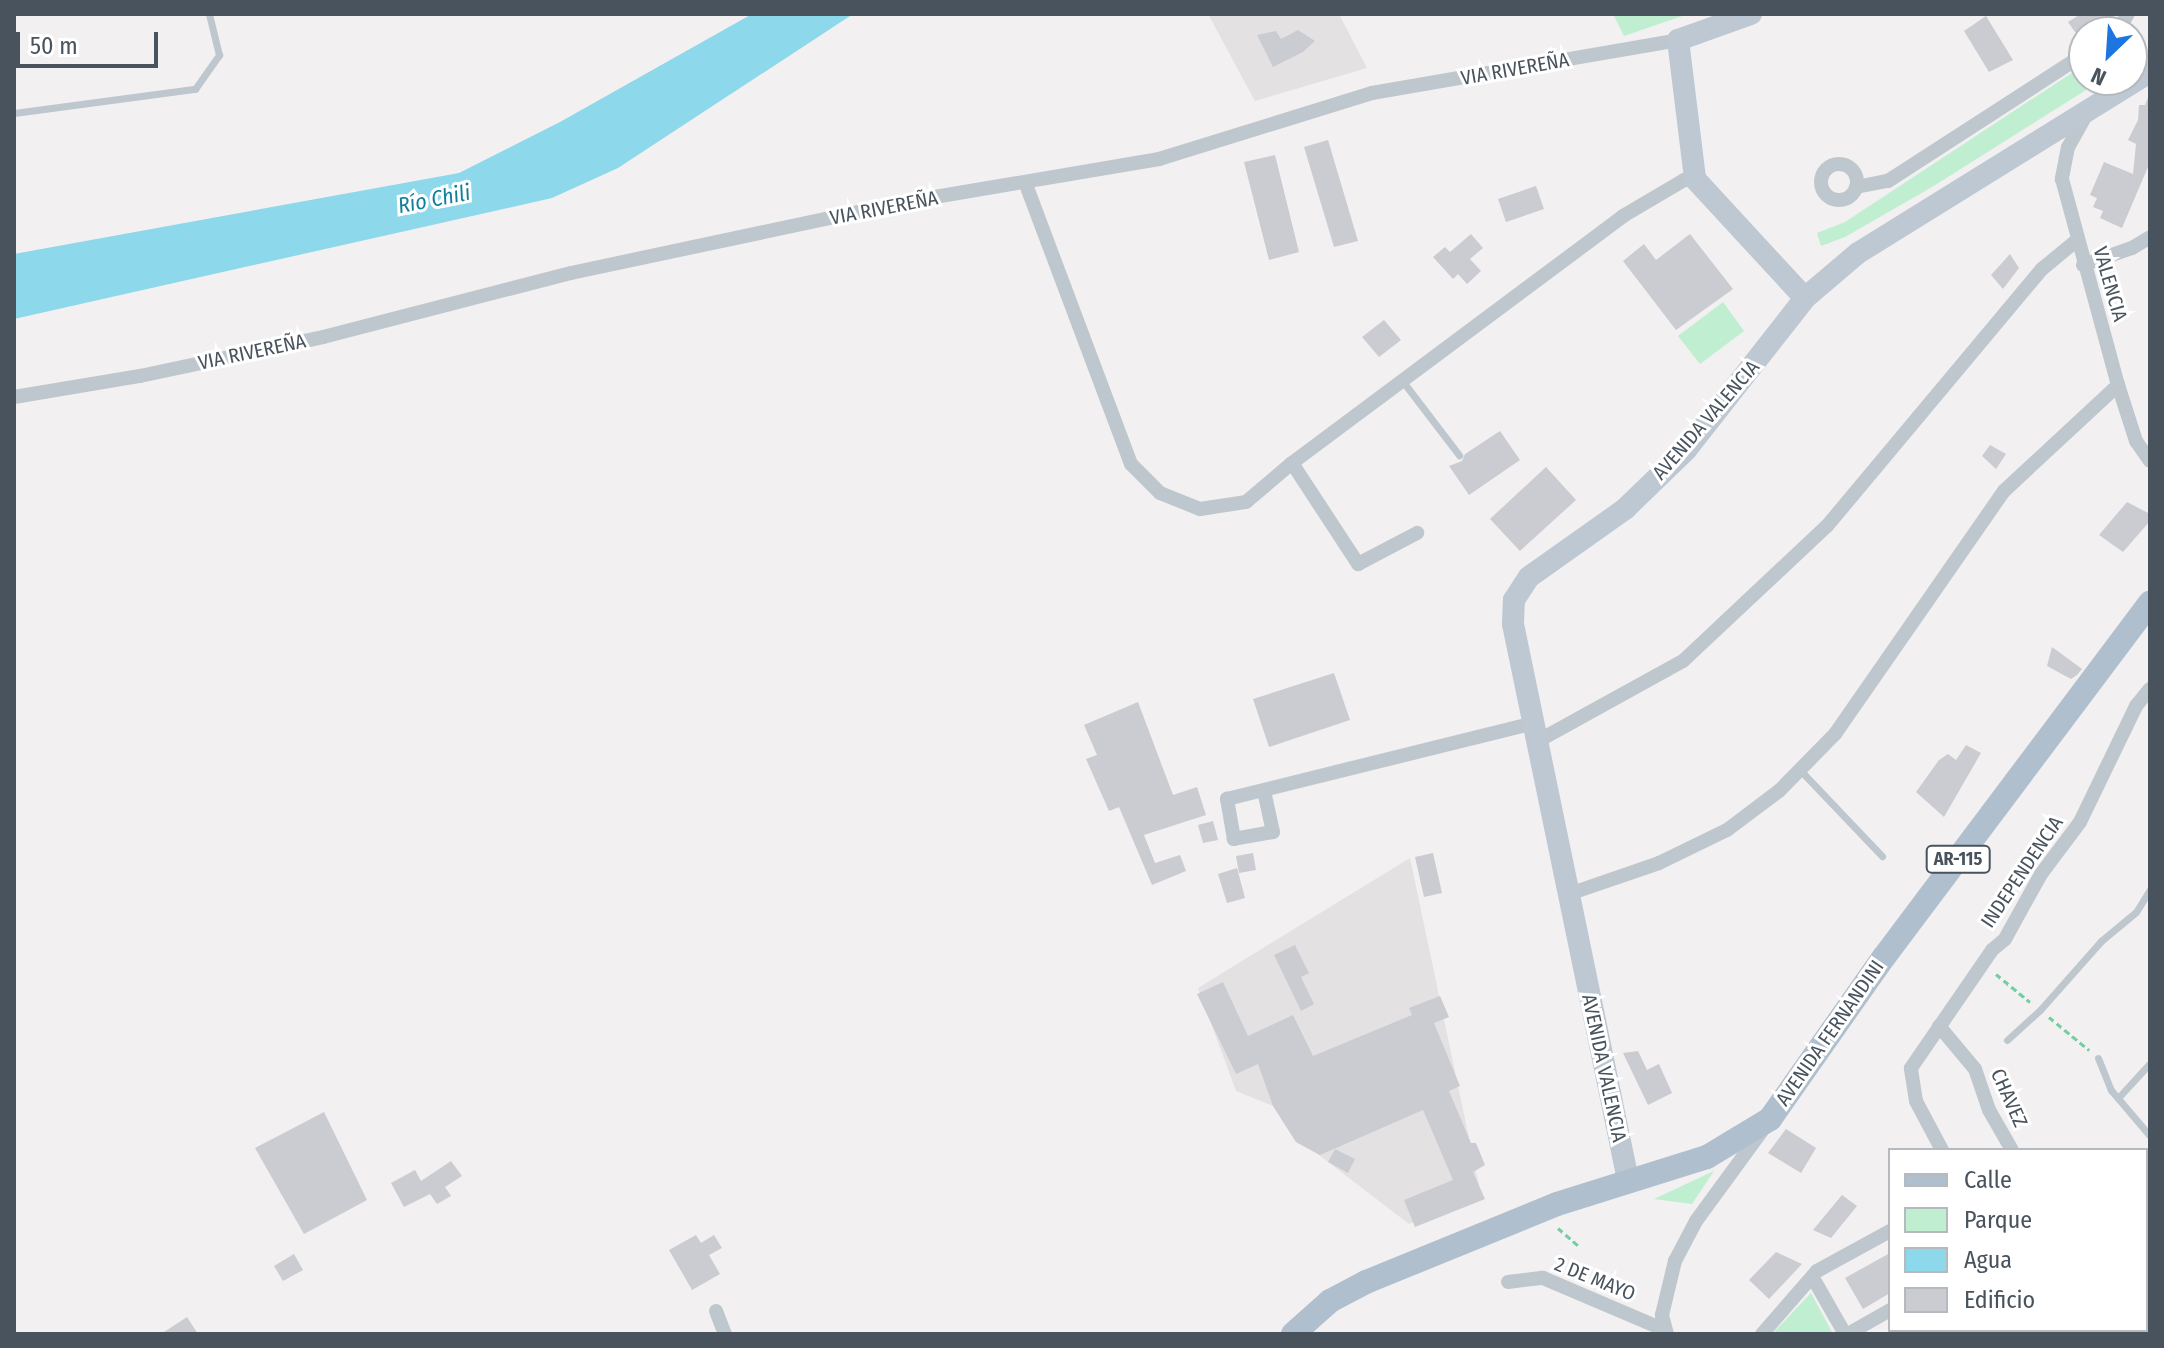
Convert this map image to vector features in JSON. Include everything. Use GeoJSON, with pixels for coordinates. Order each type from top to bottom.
{"type":"FeatureCollection","features":[{"type":"Feature","properties":{"kind":"main road","name":"AVENIDA FERNANDINI"},"geometry":{"type":"LineString","coordinates":[[1293,1334],[1330,1301],[1366,1282],[1557,1204],[1707,1157],[1770,1119],[1884,957],[2150,603]]}},
{"type":"Feature","properties":{"kind":"street","name":"VIA RIVEREÑA"},"geometry":{"type":"LineString","coordinates":[[14,397],[156,373],[323,337],[571,273],[905,202],[1159,159],[1372,93],[1678,40],[1751,14]]}},
{"type":"Feature","properties":{"kind":"street"},"geometry":{"type":"LineString","coordinates":[[1678,40],[1695,179],[1805,298]]}},
{"type":"Feature","properties":{"kind":"street"},"geometry":{"type":"LineString","coordinates":[[1856,187],[1888,181],[2068,64]]}},
{"type":"Feature","properties":{"kind":"street","name":"AVENIDA VALENCIA"},"geometry":{"type":"LineString","coordinates":[[1628,1180],[1513,624],[1514,600],[1529,577],[1625,509],[1686,450],[1805,298],[1858,253],[2086,115],[2150,72]]}},
{"type":"Feature","properties":{"kind":"street","name":"VALENCIA"},"geometry":{"type":"LineString","coordinates":[[2086,115],[2068,147],[2062,179],[2118,385],[2136,441],[2150,461]]}},
{"type":"Feature","properties":{"kind":"street"},"geometry":{"type":"LineString","coordinates":[[1025,182],[1131,464],[1160,493],[1200,509],[1246,502],[1292,463],[1404,383],[1623,216],[1684,180],[1695,179]]}},
{"type":"Feature","properties":{"kind":"street"},"geometry":{"type":"LineString","coordinates":[[2083,265],[2132,248],[2150,237]]}},
{"type":"Feature","properties":{"kind":"street"},"geometry":{"type":"LineString","coordinates":[[1264,791],[1535,733],[1683,661],[1827,526],[2042,269],[2077,240]]}},
{"type":"Feature","properties":{"kind":"street"},"geometry":{"type":"LineString","coordinates":[[1569,894],[1659,863],[1727,830],[1779,791],[1835,734],[2004,491],[2118,385]]}},
{"type":"Feature","properties":{"kind":"street"},"geometry":{"type":"LineString","coordinates":[[1292,463],[1358,564],[1417,533]]}},
{"type":"Feature","properties":{"kind":"street","name":"INDEPENDENCIA"},"geometry":{"type":"LineString","coordinates":[[1941,1148],[1916,1101],[1911,1068],[1992,950],[2005,939],[2041,874],[2080,822],[2136,706],[2150,689]]}},
{"type":"Feature","properties":{"kind":"street","name":"CHAVEZ"},"geometry":{"type":"LineString","coordinates":[[1939,1026],[1975,1069],[1989,1110],[2011,1148]]}},
{"type":"Feature","properties":{"kind":"street"},"geometry":{"type":"LineString","coordinates":[[1666,1332],[1662,1315],[1675,1261],[1696,1221],[1770,1119]]}},
{"type":"Feature","properties":{"kind":"street"},"geometry":{"type":"LineString","coordinates":[[1762,1334],[1817,1271],[1888,1232]]}},
{"type":"Feature","properties":{"kind":"street","name":"2 DE MAYO"},"geometry":{"type":"LineString","coordinates":[[1508,1282],[1543,1278],[1666,1332]]}},
{"type":"Feature","properties":{"kind":"street"},"geometry":{"type":"LineString","coordinates":[[1813,1278],[1847,1334],[1888,1311]]}},
{"type":"Feature","properties":{"kind":"street"},"geometry":{"type":"LineString","coordinates":[[716,1311],[725,1334]]}},
{"type":"Feature","properties":{"kind":"lane"},"geometry":{"type":"LineString","coordinates":[[14,113],[195,89],[219,55],[209,14]]}},
{"type":"Feature","properties":{"kind":"lane"},"geometry":{"type":"LineString","coordinates":[[1404,383],[1459,455]]}},
{"type":"Feature","properties":{"kind":"lane"},"geometry":{"type":"LineString","coordinates":[[1800,770],[1882,856]]}},
{"type":"Feature","properties":{"kind":"lane"},"geometry":{"type":"LineString","coordinates":[[2007,1040],[2040,1010],[2101,941],[2136,912],[2150,890]]}},
{"type":"Feature","properties":{"kind":"lane"},"geometry":{"type":"LineString","coordinates":[[2098,1058],[2111,1090],[2150,1136]]}},
{"type":"Feature","properties":{"kind":"lane"},"geometry":{"type":"LineString","coordinates":[[2118,1098],[2150,1063]]}},
{"type":"Feature","properties":{"kind":"path"},"geometry":{"type":"LineString","coordinates":[[1557,1204],[1554,1220],[1560,1233],[1579,1246]]}},
{"type":"Feature","properties":{"kind":"shaded area"},"geometry":{"type":"Polygon","coordinates":[[[1208,14],[1339,14],[1367,68],[1255,101],[1208,14]]]}},
{"type":"Feature","properties":{"kind":"shaded area"},"geometry":{"type":"Polygon","coordinates":[[[1410,858],[1481,1195],[1409,1224],[1319,1155],[1296,1142],[1273,1106],[1236,1091],[1198,988],[1410,858]]]}},
{"type":"Feature","properties":{"kind":"green space"},"geometry":{"type":"Polygon","coordinates":[[[1613,14],[1688,14],[1624,36],[1613,14]]]}},
{"type":"Feature","properties":{"kind":"green space"},"geometry":{"type":"Polygon","coordinates":[[[2068,76],[2068,96],[2077,96],[1932,187],[1845,237],[1821,246],[1817,233],[1845,222],[2068,76]]]}},
{"type":"Feature","properties":{"kind":"green space"},"geometry":{"type":"Polygon","coordinates":[[[1723,302],[1744,331],[1700,364],[1678,336],[1723,302]]]}},
{"type":"Feature","properties":{"kind":"green space"},"geometry":{"type":"Polygon","coordinates":[[[1714,1171],[1692,1204],[1654,1199],[1714,1171]]]}},
{"type":"Feature","properties":{"kind":"green space"},"geometry":{"type":"Polygon","coordinates":[[[1811,1293],[1833,1334],[1772,1334],[1811,1293]]]}},
{"type":"Feature","properties":{"kind":"water","name":"Río Chili"},"geometry":{"type":"Polygon","coordinates":[[[752,14],[853,14],[618,168],[552,198],[14,319],[14,254],[459,173],[560,122],[752,14]]]}},
{"type":"Feature","properties":{"kind":"building"},"geometry":{"type":"Polygon","coordinates":[[[2081,14],[2116,14],[2114,16],[2078,16],[2081,14]]]}},
{"type":"Feature","properties":{"kind":"building"},"geometry":{"type":"Polygon","coordinates":[[[1986,16],[2013,60],[1989,72],[1964,31],[1986,16]]]}},
{"type":"Feature","properties":{"kind":"building"},"geometry":{"type":"Polygon","coordinates":[[[1298,30],[1315,41],[1303,52],[1273,67],[1257,35],[1276,31],[1281,39],[1298,30]]]}},
{"type":"Feature","properties":{"kind":"building"},"geometry":{"type":"Polygon","coordinates":[[[2150,93],[2150,162],[2122,228],[2100,218],[2103,211],[2093,207],[2097,198],[2090,195],[2104,162],[2133,174],[2136,144],[2128,140],[2138,120],[2139,105],[2145,105],[2150,93]]]}},
{"type":"Feature","properties":{"kind":"building"},"geometry":{"type":"Polygon","coordinates":[[[1328,140],[1358,241],[1334,247],[1304,147],[1328,140]]]}},
{"type":"Feature","properties":{"kind":"building"},"geometry":{"type":"Polygon","coordinates":[[[1275,155],[1299,252],[1269,260],[1244,162],[1275,155]]]}},
{"type":"Feature","properties":{"kind":"building"},"geometry":{"type":"Polygon","coordinates":[[[1536,186],[1544,209],[1506,222],[1498,199],[1536,186]]]}},
{"type":"Feature","properties":{"kind":"building"},"geometry":{"type":"Polygon","coordinates":[[[1471,234],[1483,248],[1470,259],[1481,271],[1467,284],[1458,274],[1453,279],[1433,257],[1445,247],[1450,252],[1471,234]]]}},
{"type":"Feature","properties":{"kind":"building"},"geometry":{"type":"Polygon","coordinates":[[[1690,234],[1733,289],[1676,330],[1623,261],[1644,244],[1656,260],[1690,234]]]}},
{"type":"Feature","properties":{"kind":"building"},"geometry":{"type":"Polygon","coordinates":[[[2010,254],[2019,268],[2003,289],[1991,275],[2010,254]]]}},
{"type":"Feature","properties":{"kind":"building"},"geometry":{"type":"Polygon","coordinates":[[[1384,320],[1401,340],[1379,357],[1362,337],[1384,320]]]}},
{"type":"Feature","properties":{"kind":"building"},"geometry":{"type":"Polygon","coordinates":[[[1500,431],[1520,460],[1469,495],[1449,466],[1462,461],[1465,454],[1500,431]]]}},
{"type":"Feature","properties":{"kind":"building"},"geometry":{"type":"Polygon","coordinates":[[[1990,445],[2006,454],[1996,469],[1982,456],[1990,445]]]}},
{"type":"Feature","properties":{"kind":"building"},"geometry":{"type":"Polygon","coordinates":[[[1546,467],[1576,500],[1520,551],[1490,519],[1546,467]]]}},
{"type":"Feature","properties":{"kind":"building"},"geometry":{"type":"Polygon","coordinates":[[[2127,502],[2150,514],[2150,521],[2123,552],[2099,535],[2127,502]]]}},
{"type":"Feature","properties":{"kind":"building"},"geometry":{"type":"Polygon","coordinates":[[[2052,647],[2082,669],[2077,675],[2071,679],[2047,666],[2052,647]]]}},
{"type":"Feature","properties":{"kind":"building"},"geometry":{"type":"Polygon","coordinates":[[[1334,673],[1350,720],[1269,747],[1253,699],[1334,673]]]}},
{"type":"Feature","properties":{"kind":"building"},"geometry":{"type":"Polygon","coordinates":[[[1138,702],[1173,795],[1197,787],[1206,815],[1144,835],[1155,863],[1180,855],[1186,871],[1152,885],[1119,807],[1109,811],[1086,759],[1097,755],[1084,725],[1138,702]]]}},
{"type":"Feature","properties":{"kind":"building"},"geometry":{"type":"Polygon","coordinates":[[[1966,745],[1981,753],[1944,817],[1916,792],[1939,760],[1948,754],[1956,760],[1966,745]]]}},
{"type":"Feature","properties":{"kind":"building"},"geometry":{"type":"Polygon","coordinates":[[[1213,821],[1218,840],[1203,843],[1198,825],[1213,821]]]}},
{"type":"Feature","properties":{"kind":"building"},"geometry":{"type":"Polygon","coordinates":[[[1253,853],[1256,870],[1239,873],[1236,856],[1253,853]]]}},
{"type":"Feature","properties":{"kind":"building"},"geometry":{"type":"Polygon","coordinates":[[[1433,853],[1442,893],[1424,897],[1415,857],[1433,853]]]}},
{"type":"Feature","properties":{"kind":"building"},"geometry":{"type":"Polygon","coordinates":[[[1237,868],[1245,898],[1227,903],[1218,874],[1237,868]]]}},
{"type":"Feature","properties":{"kind":"building"},"geometry":{"type":"Polygon","coordinates":[[[1295,945],[1309,973],[1301,977],[1314,1004],[1301,1011],[1274,955],[1295,945]]]}},
{"type":"Feature","properties":{"kind":"building"},"geometry":{"type":"Polygon","coordinates":[[[1223,982],[1248,1036],[1293,1015],[1313,1056],[1412,1015],[1409,1008],[1440,996],[1449,1017],[1434,1023],[1460,1086],[1449,1091],[1471,1143],[1476,1143],[1485,1165],[1473,1172],[1485,1199],[1415,1227],[1404,1200],[1453,1180],[1423,1110],[1320,1155],[1296,1142],[1273,1106],[1258,1064],[1236,1074],[1197,994],[1223,982]]]}},
{"type":"Feature","properties":{"kind":"building"},"geometry":{"type":"Polygon","coordinates":[[[1638,1051],[1647,1070],[1659,1064],[1672,1093],[1648,1105],[1623,1053],[1638,1051]]]}},
{"type":"Feature","properties":{"kind":"building"},"geometry":{"type":"Polygon","coordinates":[[[324,1112],[367,1200],[304,1234],[255,1148],[324,1112]]]}},
{"type":"Feature","properties":{"kind":"building"},"geometry":{"type":"Polygon","coordinates":[[[1786,1129],[1816,1148],[1801,1173],[1768,1153],[1786,1129]]]}},
{"type":"Feature","properties":{"kind":"building"},"geometry":{"type":"Polygon","coordinates":[[[1335,1149],[1355,1159],[1348,1173],[1328,1162],[1335,1149]]]}},
{"type":"Feature","properties":{"kind":"building"},"geometry":{"type":"Polygon","coordinates":[[[451,1161],[462,1176],[445,1187],[451,1196],[437,1204],[430,1194],[404,1207],[391,1183],[415,1170],[421,1181],[451,1161]]]}},
{"type":"Feature","properties":{"kind":"building"},"geometry":{"type":"Polygon","coordinates":[[[1842,1195],[1857,1206],[1831,1238],[1813,1230],[1842,1195]]]}},
{"type":"Feature","properties":{"kind":"building"},"geometry":{"type":"Polygon","coordinates":[[[696,1235],[701,1243],[714,1235],[722,1248],[709,1255],[720,1274],[692,1290],[669,1250],[696,1235]]]}},
{"type":"Feature","properties":{"kind":"building"},"geometry":{"type":"Polygon","coordinates":[[[1776,1252],[1802,1264],[1769,1299],[1749,1280],[1776,1252]]]}},
{"type":"Feature","properties":{"kind":"building"},"geometry":{"type":"Polygon","coordinates":[[[294,1254],[303,1270],[283,1281],[274,1266],[294,1254]]]}},
{"type":"Feature","properties":{"kind":"building"},"geometry":{"type":"Polygon","coordinates":[[[1888,1254],[1888,1294],[1863,1309],[1845,1278],[1888,1254]]]}},
{"type":"Feature","properties":{"kind":"building"},"geometry":{"type":"Polygon","coordinates":[[[187,1317],[198,1334],[161,1334],[187,1317]]]}}]}
